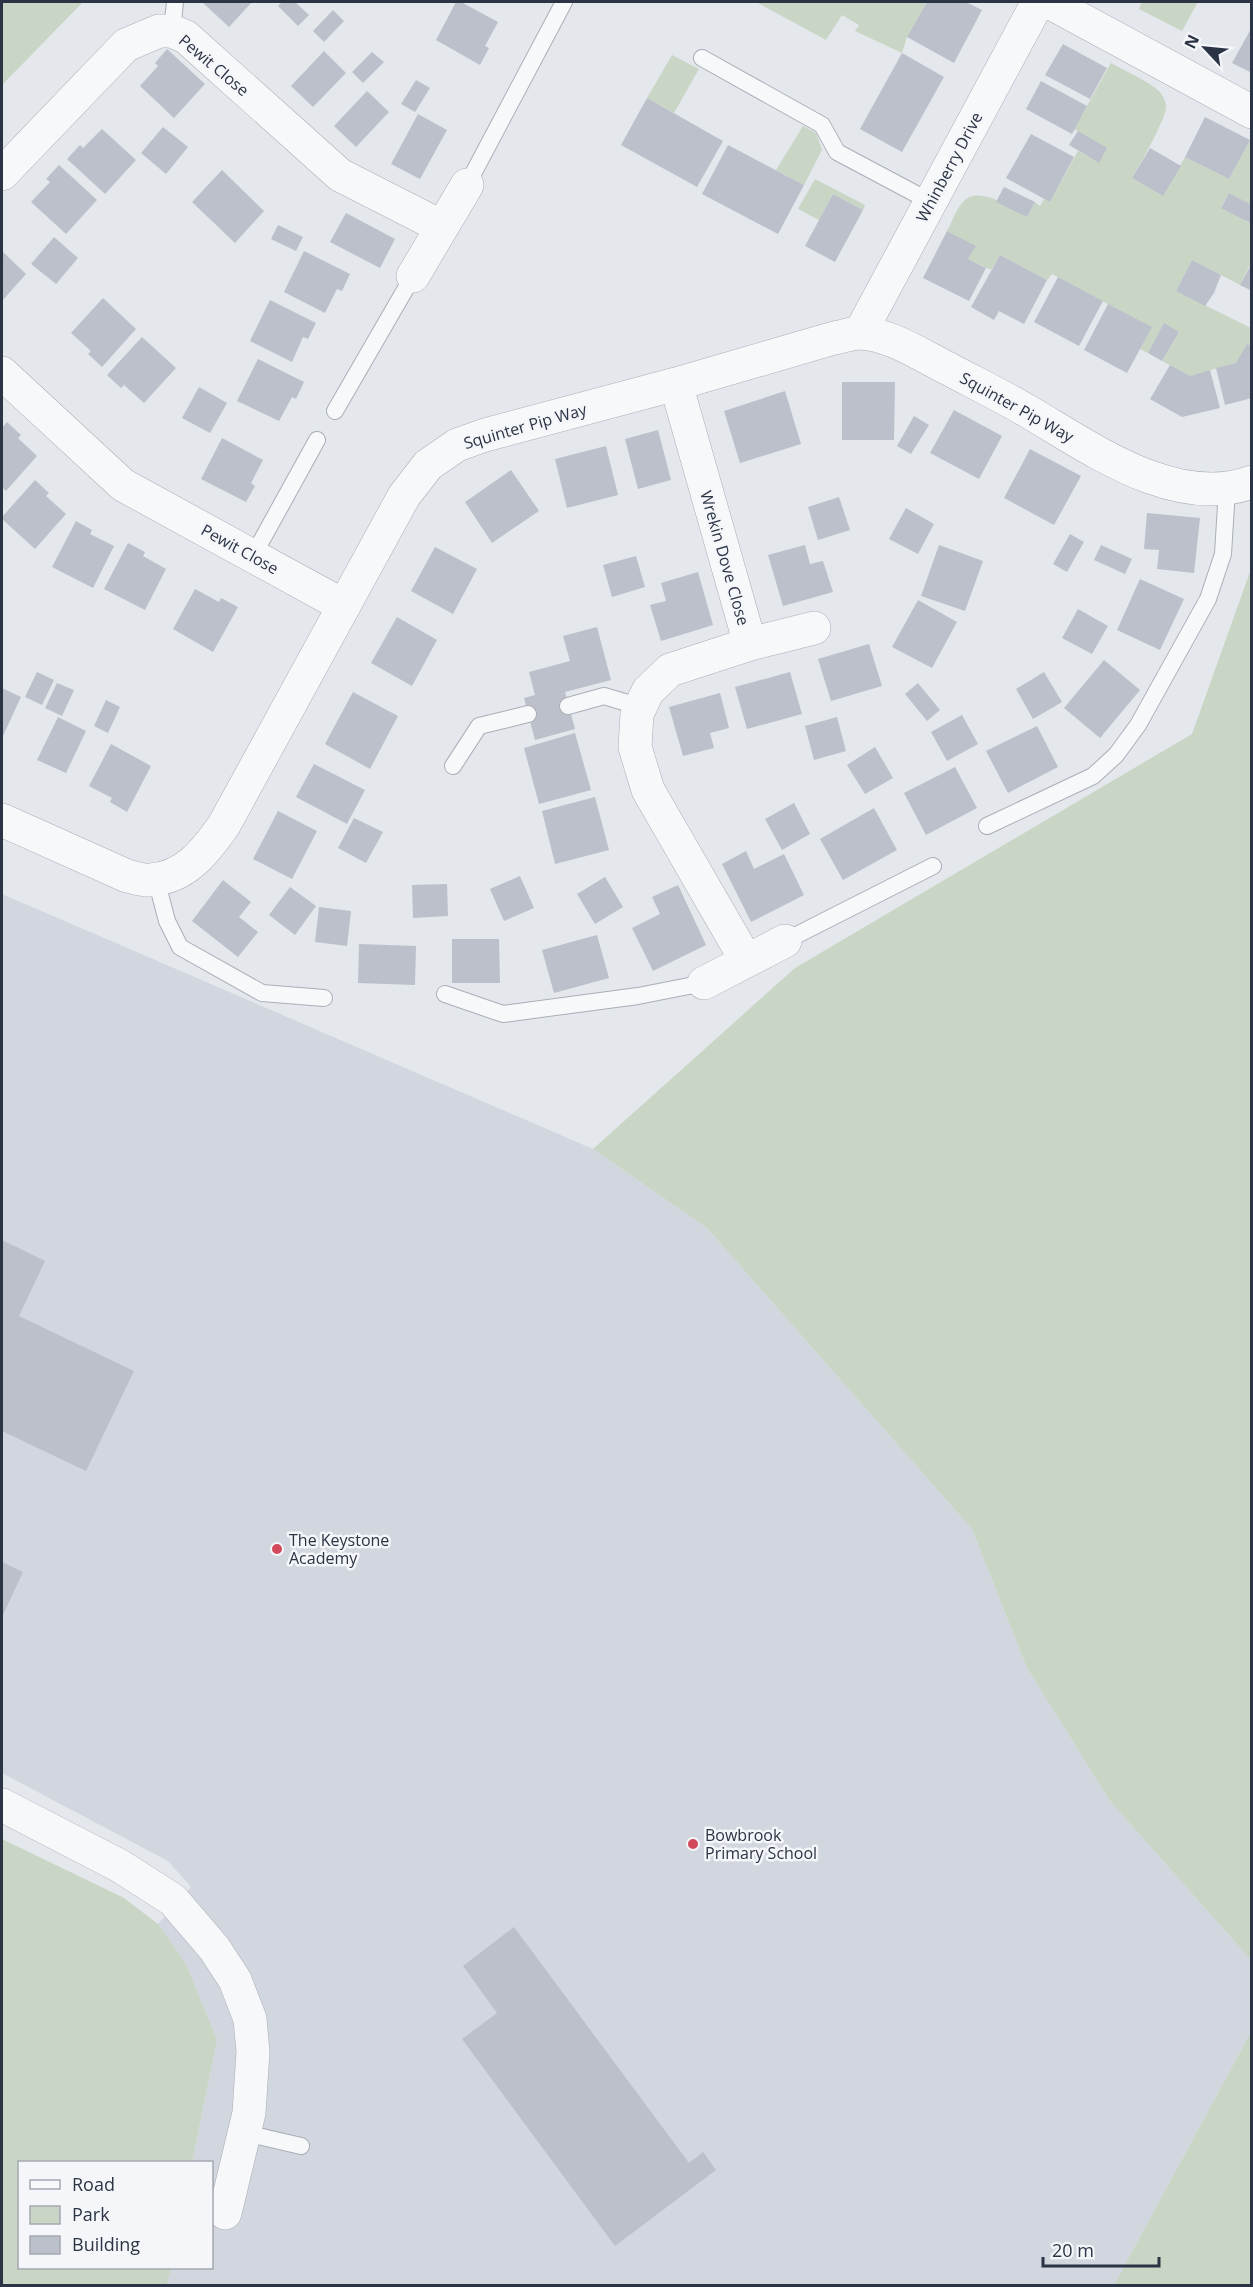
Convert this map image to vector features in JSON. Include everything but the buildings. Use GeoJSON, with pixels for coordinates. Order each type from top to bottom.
{"type":"FeatureCollection","features":[{"type":"Feature","properties":{"kind":"street","name":"Whinberry Drive"},"geometry":{"type":"LineString","coordinates":[[860,333],[1038,2]]}},
{"type":"Feature","properties":{"kind":"street"},"geometry":{"type":"LineString","coordinates":[[1049,2],[1251,112]]}},
{"type":"Feature","properties":{"kind":"street","name":"Pewit Close"},"geometry":{"type":"LineString","coordinates":[[2,174],[126,45],[159,31],[173,16],[186,37],[339,175],[442,227]]}},
{"type":"Feature","properties":{"kind":"street"},"geometry":{"type":"LineString","coordinates":[[413,276],[467,185]]}},
{"type":"Feature","properties":{"kind":"street","name":"Squinter Pip Way"},"geometry":{"type":"LineString","coordinates":[[2,820],[127,876],[156,879],[170,876],[189,867],[224,825],[404,496],[428,465],[457,445],[485,435],[676,384],[791,350],[860,333],[894,341],[1007,399],[1118,464],[1183,486],[1206,489],[1239,485]]}},
{"type":"Feature","properties":{"kind":"street","name":"Pewit Close"},"geometry":{"type":"LineString","coordinates":[[2,373],[123,485],[344,606]]}},
{"type":"Feature","properties":{"kind":"street","name":"Wrekin Dove Close"},"geometry":{"type":"LineString","coordinates":[[676,384],[750,644],[670,670],[648,691],[637,714],[635,747],[648,790],[746,960]]}},
{"type":"Feature","properties":{"kind":"street"},"geometry":{"type":"LineString","coordinates":[[750,644],[814,628]]}},
{"type":"Feature","properties":{"kind":"street"},"geometry":{"type":"LineString","coordinates":[[704,982],[785,941]]}},
{"type":"Feature","properties":{"kind":"street"},"geometry":{"type":"LineString","coordinates":[[2,1805],[120,1866],[173,1900],[214,1948],[236,1980],[250,2019],[253,2052],[249,2113],[225,2213]]}},
{"type":"Feature","properties":{"kind":"lane"},"geometry":{"type":"LineString","coordinates":[[467,185],[564,2]]}},
{"type":"Feature","properties":{"kind":"lane"},"geometry":{"type":"LineString","coordinates":[[702,58],[822,125],[837,152],[931,202]]}},
{"type":"Feature","properties":{"kind":"lane"},"geometry":{"type":"LineString","coordinates":[[335,411],[413,276]]}},
{"type":"Feature","properties":{"kind":"lane"},"geometry":{"type":"LineString","coordinates":[[253,556],[317,440]]}},
{"type":"Feature","properties":{"kind":"lane"},"geometry":{"type":"LineString","coordinates":[[987,826],[1093,776],[1116,755],[1137,725],[1208,600],[1223,554],[1239,485]]}},
{"type":"Feature","properties":{"kind":"lane"},"geometry":{"type":"LineString","coordinates":[[568,706],[604,696],[641,706]]}},
{"type":"Feature","properties":{"kind":"lane"},"geometry":{"type":"LineString","coordinates":[[453,766],[479,726],[528,714]]}},
{"type":"Feature","properties":{"kind":"lane"},"geometry":{"type":"LineString","coordinates":[[785,941],[933,866]]}},
{"type":"Feature","properties":{"kind":"lane"},"geometry":{"type":"LineString","coordinates":[[156,879],[167,921],[180,947],[262,993],[324,998]]}},
{"type":"Feature","properties":{"kind":"lane"},"geometry":{"type":"LineString","coordinates":[[445,994],[503,1014],[638,996],[704,982]]}},
{"type":"Feature","properties":{"kind":"lane"},"geometry":{"type":"LineString","coordinates":[[244,2133],[301,2146]]}},
{"type":"Feature","properties":{"kind":"shaded area"},"geometry":{"type":"Polygon","coordinates":[[[2,894],[593,1149],[707,1228],[972,1529],[1027,1668],[1110,1801],[1251,1960],[1251,2032],[1114,2285],[167,2285],[171,2269],[213,2269],[213,2161],[192,2161],[217,2040],[186,1964],[158,1924],[191,1887],[168,1861],[2,1773],[2,894]]]}},
{"type":"Feature","properties":{"kind":"green space"},"geometry":{"type":"Polygon","coordinates":[[[2,2],[83,2],[2,85],[2,2]]]}},
{"type":"Feature","properties":{"kind":"green space"},"geometry":{"type":"Polygon","coordinates":[[[756,2],[927,2],[907,37],[902,53],[855,31],[859,25],[842,15],[826,40],[756,2]]]}},
{"type":"Feature","properties":{"kind":"green space"},"geometry":{"type":"Polygon","coordinates":[[[1142,2],[1198,2],[1182,31],[1139,9],[1142,2]]]}},
{"type":"Feature","properties":{"kind":"green space"},"geometry":{"type":"Polygon","coordinates":[[[672,55],[699,69],[674,113],[647,98],[672,55]]]}},
{"type":"Feature","properties":{"kind":"green space"},"geometry":{"type":"Polygon","coordinates":[[[1111,63],[1149,84],[1159,91],[1164,99],[1166,107],[1162,121],[1132,178],[1163,196],[1185,157],[1229,179],[1251,141],[1251,205],[1229,193],[1221,207],[1251,224],[1251,263],[1240,285],[1192,260],[1176,291],[1251,328],[1251,347],[1236,363],[1190,376],[1162,361],[1179,332],[1164,324],[1148,353],[1140,349],[1151,327],[1052,274],[1047,280],[1000,255],[991,270],[968,259],[975,246],[947,231],[956,212],[970,197],[987,197],[1027,217],[1035,202],[1040,206],[1044,199],[1050,202],[1078,151],[1098,162],[1106,148],[1074,129],[1111,63]]]}},
{"type":"Feature","properties":{"kind":"green space"},"geometry":{"type":"Polygon","coordinates":[[[803,126],[816,133],[822,150],[804,185],[776,170],[803,126]]]}},
{"type":"Feature","properties":{"kind":"green space"},"geometry":{"type":"Polygon","coordinates":[[[815,179],[865,205],[863,210],[833,194],[819,220],[798,209],[815,179]]]}},
{"type":"Feature","properties":{"kind":"green space"},"geometry":{"type":"Polygon","coordinates":[[[1251,569],[1252,1960],[1110,1801],[1027,1668],[972,1529],[707,1228],[593,1149],[795,968],[1192,734],[1251,569]]]}},
{"type":"Feature","properties":{"kind":"green space"},"geometry":{"type":"Polygon","coordinates":[[[2,1839],[124,1898],[158,1924],[186,1964],[217,2040],[192,2161],[18,2161],[18,2269],[171,2269],[167,2285],[2,2285],[2,1839]]]}},
{"type":"Feature","properties":{"kind":"green space"},"geometry":{"type":"Polygon","coordinates":[[[1251,2032],[1251,2285],[1114,2285],[1251,2032]]]}},
{"type":"Feature","properties":{"kind":"place","name":"The Keystone Academy"},"geometry":{"type":"Point","coordinates":[277,1549]}},
{"type":"Feature","properties":{"kind":"place","name":"Bowbrook Primary School"},"geometry":{"type":"Point","coordinates":[693,1844]}}]}
